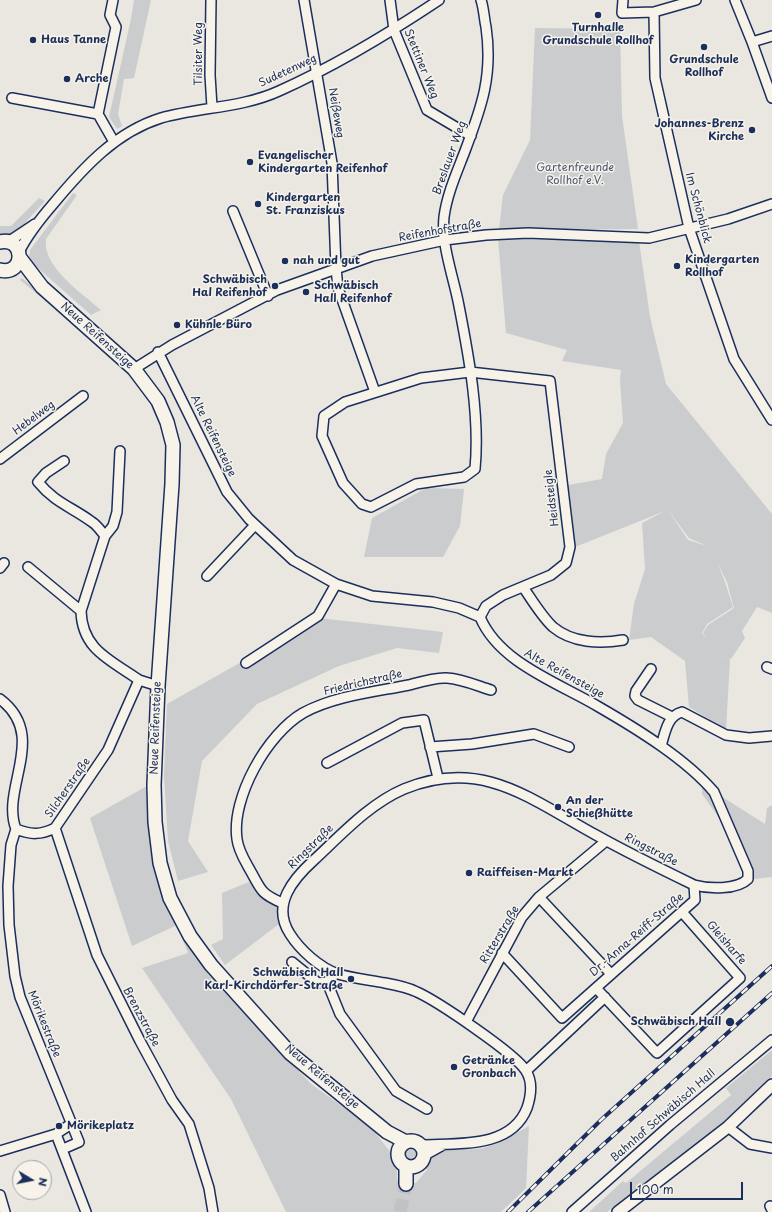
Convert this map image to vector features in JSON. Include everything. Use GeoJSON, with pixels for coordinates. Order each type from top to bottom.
{"type":"FeatureCollection","features":[{"type":"Feature","properties":{"kind":"main road","name":"Neue Reifensteige"},"geometry":{"type":"LineString","coordinates":[[2,242],[15,245],[19,255],[42,287],[134,370],[158,401],[167,422],[173,445],[172,484],[158,686],[155,822],[160,863],[170,898],[190,936],[211,965],[290,1053],[402,1146]]}},
{"type":"Feature","properties":{"kind":"main road"},"geometry":{"type":"LineString","coordinates":[[2,270],[15,267],[19,255]]}},
{"type":"Feature","properties":{"kind":"main road","name":"Neue Reifensteige"},"geometry":{"type":"LineString","coordinates":[[2,270],[42,287]]}},
{"type":"Feature","properties":{"kind":"main road"},"geometry":{"type":"LineString","coordinates":[[414,1141],[423,1150],[419,1165],[409,1167],[399,1159],[402,1146],[414,1141]]}},
{"type":"Feature","properties":{"kind":"main road"},"geometry":{"type":"LineString","coordinates":[[406,1182],[409,1167]]}},
{"type":"Feature","properties":{"kind":"street"},"geometry":{"type":"LineString","coordinates":[[113,0],[110,15],[116,27],[98,114],[114,142]]}},
{"type":"Feature","properties":{"kind":"street","name":"Tilsiter Weg"},"geometry":{"type":"LineString","coordinates":[[211,0],[210,75],[212,107]]}},
{"type":"Feature","properties":{"kind":"street","name":"Neißeweg"},"geometry":{"type":"LineString","coordinates":[[304,0],[332,163],[338,288],[375,392]]}},
{"type":"Feature","properties":{"kind":"street","name":"Stettiner Weg"},"geometry":{"type":"LineString","coordinates":[[390,0],[394,30],[427,110],[471,136]]}},
{"type":"Feature","properties":{"kind":"street","name":"Sudetenweg"},"geometry":{"type":"LineString","coordinates":[[19,255],[38,222],[82,170],[114,142],[140,126],[161,118],[252,100],[272,93],[394,30],[439,0]]}},
{"type":"Feature","properties":{"kind":"street","name":"Breslauer Weg"},"geometry":{"type":"LineString","coordinates":[[375,392],[345,402],[324,416],[322,426],[322,436],[343,483],[362,504],[371,507],[416,484],[464,477],[474,469],[476,455],[470,372],[459,306],[445,240],[444,218],[449,193],[471,136],[485,92],[488,65],[487,34],[481,0]]}},
{"type":"Feature","properties":{"kind":"street"},"geometry":{"type":"LineString","coordinates":[[623,0],[622,13],[654,12],[696,0]]}},
{"type":"Feature","properties":{"kind":"street"},"geometry":{"type":"LineString","coordinates":[[735,0],[772,98]]}},
{"type":"Feature","properties":{"kind":"street","name":"Im Schönblick"},"geometry":{"type":"LineString","coordinates":[[654,12],[655,78],[689,228],[734,359],[772,420]]}},
{"type":"Feature","properties":{"kind":"street"},"geometry":{"type":"LineString","coordinates":[[752,42],[772,36]]}},
{"type":"Feature","properties":{"kind":"street"},"geometry":{"type":"LineString","coordinates":[[12,98],[98,114]]}},
{"type":"Feature","properties":{"kind":"street","name":"Reifenhofstraße"},"geometry":{"type":"LineString","coordinates":[[134,370],[158,352],[277,290],[372,256],[445,240],[486,235],[528,233],[641,239],[728,219],[772,204]]}},
{"type":"Feature","properties":{"kind":"street"},"geometry":{"type":"LineString","coordinates":[[233,211],[268,296]]}},
{"type":"Feature","properties":{"kind":"street","name":"Sudetenweg"},"geometry":{"type":"LineString","coordinates":[[2,242],[38,222]]}},
{"type":"Feature","properties":{"kind":"street","name":"Alte Reifensteige"},"geometry":{"type":"LineString","coordinates":[[158,352],[226,492],[255,525],[293,560],[336,584],[372,596],[433,602],[459,608],[480,617],[485,627],[515,661],[599,707],[661,746],[706,784],[714,792],[748,871],[748,879]]}},
{"type":"Feature","properties":{"kind":"street"},"geometry":{"type":"LineString","coordinates":[[375,392],[422,378],[470,372]]}},
{"type":"Feature","properties":{"kind":"street","name":"Heidsteigle"},"geometry":{"type":"LineString","coordinates":[[470,372],[550,381],[570,547],[566,563],[551,575],[503,595],[486,606],[480,617]]}},
{"type":"Feature","properties":{"kind":"street","name":"Hebelweg"},"geometry":{"type":"LineString","coordinates":[[0,459],[83,396]]}},
{"type":"Feature","properties":{"kind":"street"},"geometry":{"type":"LineString","coordinates":[[120,451],[117,512],[113,526],[105,536],[81,611],[84,632],[92,646],[139,680],[158,686]]}},
{"type":"Feature","properties":{"kind":"street"},"geometry":{"type":"LineString","coordinates":[[64,461],[46,473],[38,482],[46,492],[57,500],[93,522],[105,536]]}},
{"type":"Feature","properties":{"kind":"street"},"geometry":{"type":"LineString","coordinates":[[207,576],[255,525]]}},
{"type":"Feature","properties":{"kind":"street"},"geometry":{"type":"LineString","coordinates":[[28,567],[81,611]]}},
{"type":"Feature","properties":{"kind":"street"},"geometry":{"type":"LineString","coordinates":[[246,663],[318,616],[336,584]]}},
{"type":"Feature","properties":{"kind":"street"},"geometry":{"type":"LineString","coordinates":[[523,587],[552,626],[566,635],[593,642],[606,643],[623,640]]}},
{"type":"Feature","properties":{"kind":"street"},"geometry":{"type":"LineString","coordinates":[[651,669],[636,691],[635,696],[638,700],[672,717]]}},
{"type":"Feature","properties":{"kind":"street","name":"Friedrichstraße"},"geometry":{"type":"LineString","coordinates":[[282,903],[264,895],[242,855],[237,840],[237,812],[244,791],[259,761],[268,746],[290,723],[304,713],[350,697],[447,678],[492,690]]}},
{"type":"Feature","properties":{"kind":"street","name":"Silcherstraße"},"geometry":{"type":"LineString","coordinates":[[16,829],[28,834],[44,834],[55,828],[108,750],[139,680]]}},
{"type":"Feature","properties":{"kind":"street"},"geometry":{"type":"LineString","coordinates":[[0,699],[14,716],[20,730],[22,746],[10,816],[16,829]]}},
{"type":"Feature","properties":{"kind":"street"},"geometry":{"type":"LineString","coordinates":[[661,746],[669,721],[675,714],[682,712],[726,735],[749,738],[772,736]]}},
{"type":"Feature","properties":{"kind":"street"},"geometry":{"type":"LineString","coordinates":[[327,763],[402,723],[424,720],[438,778]]}},
{"type":"Feature","properties":{"kind":"street"},"geometry":{"type":"LineString","coordinates":[[430,747],[472,744],[534,734],[569,747]]}},
{"type":"Feature","properties":{"kind":"street","name":"Ringstraße"},"geometry":{"type":"LineString","coordinates":[[282,903],[290,886],[303,870],[367,811],[402,790],[438,778],[463,777],[485,780],[510,788],[606,841],[694,885],[703,888],[740,885],[748,879]]}},
{"type":"Feature","properties":{"kind":"street","name":"Brenzstraße"},"geometry":{"type":"LineString","coordinates":[[55,828],[97,955],[140,1041],[172,1100],[189,1124],[209,1188],[213,1212]]}},
{"type":"Feature","properties":{"kind":"street","name":"Mörikestraße"},"geometry":{"type":"LineString","coordinates":[[16,829],[11,845],[8,886],[9,925],[15,976],[20,997],[79,1142],[63,1149]]}},
{"type":"Feature","properties":{"kind":"street","name":"Ritterstraße"},"geometry":{"type":"LineString","coordinates":[[466,1022],[522,917],[539,897],[606,841]]}},
{"type":"Feature","properties":{"kind":"street","name":"Dr.-Anna-Reiff-Straße"},"geometry":{"type":"LineString","coordinates":[[502,953],[562,1018],[695,900],[694,885]]}},
{"type":"Feature","properties":{"kind":"street"},"geometry":{"type":"LineString","coordinates":[[539,897],[611,974]]}},
{"type":"Feature","properties":{"kind":"street"},"geometry":{"type":"LineString","coordinates":[[282,903],[283,918],[289,934],[308,955],[336,973],[412,990],[466,1022],[518,1061],[526,1071],[531,1087],[529,1101],[524,1116],[514,1129],[495,1138],[474,1142],[446,1144],[423,1150]]}},
{"type":"Feature","properties":{"kind":"street","name":"Gleisharfe"},"geometry":{"type":"LineString","coordinates":[[605,997],[657,1053],[740,978],[682,912]]}},
{"type":"Feature","properties":{"kind":"street"},"geometry":{"type":"LineString","coordinates":[[292,962],[318,983],[327,982],[336,973]]}},
{"type":"Feature","properties":{"kind":"street"},"geometry":{"type":"LineString","coordinates":[[327,982],[340,1014],[396,1091],[427,1109]]}},
{"type":"Feature","properties":{"kind":"street"},"geometry":{"type":"LineString","coordinates":[[526,1071],[605,997],[596,988]]}},
{"type":"Feature","properties":{"kind":"street","name":"Bahnhof Schwäbisch Hall"},"geometry":{"type":"LineString","coordinates":[[572,1212],[664,1130],[772,1040]]}},
{"type":"Feature","properties":{"kind":"street"},"geometry":{"type":"LineString","coordinates":[[618,1212],[728,1127],[772,1085]]}},
{"type":"Feature","properties":{"kind":"street"},"geometry":{"type":"LineString","coordinates":[[0,1150],[56,1134],[71,1124]]}},
{"type":"Feature","properties":{"kind":"street"},"geometry":{"type":"LineString","coordinates":[[728,1127],[750,1144],[772,1148]]}},
{"type":"Feature","properties":{"kind":"street"},"geometry":{"type":"LineString","coordinates":[[56,1134],[86,1212]]}},
{"type":"Feature","properties":{"kind":"street"},"geometry":{"type":"LineString","coordinates":[[0,1194],[5,1212]]}},
{"type":"Feature","properties":{"kind":"green space"},"geometry":{"type":"Polygon","coordinates":[[[134,0],[151,0],[134,78],[124,79],[118,114],[122,126],[117,129],[109,117],[134,0]]]}},
{"type":"Feature","properties":{"kind":"green space","name":"Gartenfreunde Rollhof e.V."},"geometry":{"type":"Polygon","coordinates":[[[535,28],[620,29],[622,116],[638,229],[499,230],[503,195],[530,140],[535,28]]]}},
{"type":"Feature","properties":{"kind":"green space"},"geometry":{"type":"Polygon","coordinates":[[[73,193],[77,195],[46,239],[46,249],[50,260],[65,279],[101,310],[91,315],[30,261],[29,257],[30,250],[73,193]]]}},
{"type":"Feature","properties":{"kind":"green space"},"geometry":{"type":"Polygon","coordinates":[[[39,198],[45,201],[24,224],[6,237],[0,234],[0,226],[11,226],[39,198]]]}},
{"type":"Feature","properties":{"kind":"green space"},"geometry":{"type":"Polygon","coordinates":[[[498,239],[639,241],[650,317],[666,384],[772,514],[772,613],[757,607],[742,631],[745,638],[731,659],[719,656],[730,659],[726,730],[689,707],[685,661],[651,637],[629,640],[634,604],[645,569],[642,523],[665,511],[575,547],[568,485],[602,479],[606,454],[623,423],[620,380],[621,370],[562,361],[567,350],[506,333],[498,239]],[[668,510],[688,540],[707,546],[689,538],[668,510]],[[717,562],[733,607],[707,624],[702,633],[708,640],[703,633],[708,625],[734,608],[727,582],[717,562]]]}},
{"type":"Feature","properties":{"kind":"green space"},"geometry":{"type":"Polygon","coordinates":[[[22,278],[76,322],[74,324],[20,280],[22,278]]]}},
{"type":"Feature","properties":{"kind":"green space"},"geometry":{"type":"Polygon","coordinates":[[[426,488],[464,489],[460,526],[443,557],[364,557],[372,518],[426,488]]]}},
{"type":"Feature","properties":{"kind":"green space"},"geometry":{"type":"Polygon","coordinates":[[[319,618],[443,632],[439,653],[397,648],[339,666],[257,704],[202,761],[188,841],[208,872],[178,881],[168,841],[164,775],[167,704],[319,618]]]}},
{"type":"Feature","properties":{"kind":"green space"},"geometry":{"type":"Polygon","coordinates":[[[702,784],[765,824],[767,808],[772,805],[772,877],[754,879],[740,842],[731,826],[722,822],[702,794],[702,784]]]}},
{"type":"Feature","properties":{"kind":"green space"},"geometry":{"type":"Polygon","coordinates":[[[147,786],[151,846],[160,887],[208,974],[311,1084],[370,1126],[391,1153],[397,1166],[397,1179],[416,1183],[427,1170],[425,1167],[437,1154],[451,1150],[483,1148],[495,1144],[529,1126],[526,1188],[501,1212],[286,1212],[231,1099],[142,968],[188,953],[177,925],[132,946],[90,818],[147,786]]]}},
{"type":"Feature","properties":{"kind":"green space"},"geometry":{"type":"Polygon","coordinates":[[[251,881],[277,904],[279,924],[225,965],[211,945],[223,939],[222,893],[251,881]]]}},
{"type":"Feature","properties":{"kind":"green space"},"geometry":{"type":"Polygon","coordinates":[[[772,1050],[772,1076],[725,1121],[607,1212],[589,1212],[623,1181],[626,1183],[731,1095],[726,1088],[772,1050]]]}},
{"type":"Feature","properties":{"kind":"green space"},"geometry":{"type":"Polygon","coordinates":[[[412,1145],[418,1148],[421,1154],[418,1160],[412,1163],[406,1160],[403,1154],[406,1148],[412,1145]]]}},
{"type":"Feature","properties":{"kind":"tunnel"},"geometry":{"type":"LineString","coordinates":[[400,1212],[406,1184]]}},
{"type":"Feature","properties":{"kind":"railway"},"geometry":{"type":"LineString","coordinates":[[508,1212],[602,1119],[772,966]]}},
{"type":"Feature","properties":{"kind":"railway"},"geometry":{"type":"LineString","coordinates":[[528,1212],[772,993]]}},
{"type":"Feature","properties":{"kind":"place","name":"Turnhalle Grundschule Rollhof"},"geometry":{"type":"Point","coordinates":[598,15]}},
{"type":"Feature","properties":{"kind":"place","name":"Haus Tanne"},"geometry":{"type":"Point","coordinates":[33,40]}},
{"type":"Feature","properties":{"kind":"place","name":"Grundschule Rollhof"},"geometry":{"type":"Point","coordinates":[704,47]}},
{"type":"Feature","properties":{"kind":"place","name":"Arche"},"geometry":{"type":"Point","coordinates":[67,79]}},
{"type":"Feature","properties":{"kind":"place","name":"Johannes-Brenz Kirche"},"geometry":{"type":"Point","coordinates":[752,130]}},
{"type":"Feature","properties":{"kind":"place","name":"Evangelischer Kindergarten Reifenhof"},"geometry":{"type":"Point","coordinates":[250,162]}},
{"type":"Feature","properties":{"kind":"place","name":"Kindergarten St. Franziskus"},"geometry":{"type":"Point","coordinates":[258,204]}},
{"type":"Feature","properties":{"kind":"place","name":"nah und gut"},"geometry":{"type":"Point","coordinates":[285,261]}},
{"type":"Feature","properties":{"kind":"place","name":"Kindergarten Rollhof"},"geometry":{"type":"Point","coordinates":[677,266]}},
{"type":"Feature","properties":{"kind":"place","name":"Schwäbisch Hal Reifenhof"},"geometry":{"type":"Point","coordinates":[275,286]}},
{"type":"Feature","properties":{"kind":"place","name":"Schwäbisch Hall Reifenhof"},"geometry":{"type":"Point","coordinates":[306,292]}},
{"type":"Feature","properties":{"kind":"place","name":"Kühnle Büro"},"geometry":{"type":"Point","coordinates":[177,325]}},
{"type":"Feature","properties":{"kind":"place","name":"An der Schießhütte"},"geometry":{"type":"Point","coordinates":[558,807]}},
{"type":"Feature","properties":{"kind":"place","name":"Raiffeisen-Markt"},"geometry":{"type":"Point","coordinates":[469,873]}},
{"type":"Feature","properties":{"kind":"place","name":"Schwäbisch Hall Karl-Kirchdörfer-Straße"},"geometry":{"type":"Point","coordinates":[351,979]}},
{"type":"Feature","properties":{"kind":"place","name":"Schwäbisch Hall"},"geometry":{"type":"Point","coordinates":[730,1022]}},
{"type":"Feature","properties":{"kind":"place","name":"Getränke Gronbach"},"geometry":{"type":"Point","coordinates":[454,1067]}},
{"type":"Feature","properties":{"kind":"place","name":"Mörikeplatz"},"geometry":{"type":"Point","coordinates":[59,1126]}}]}
